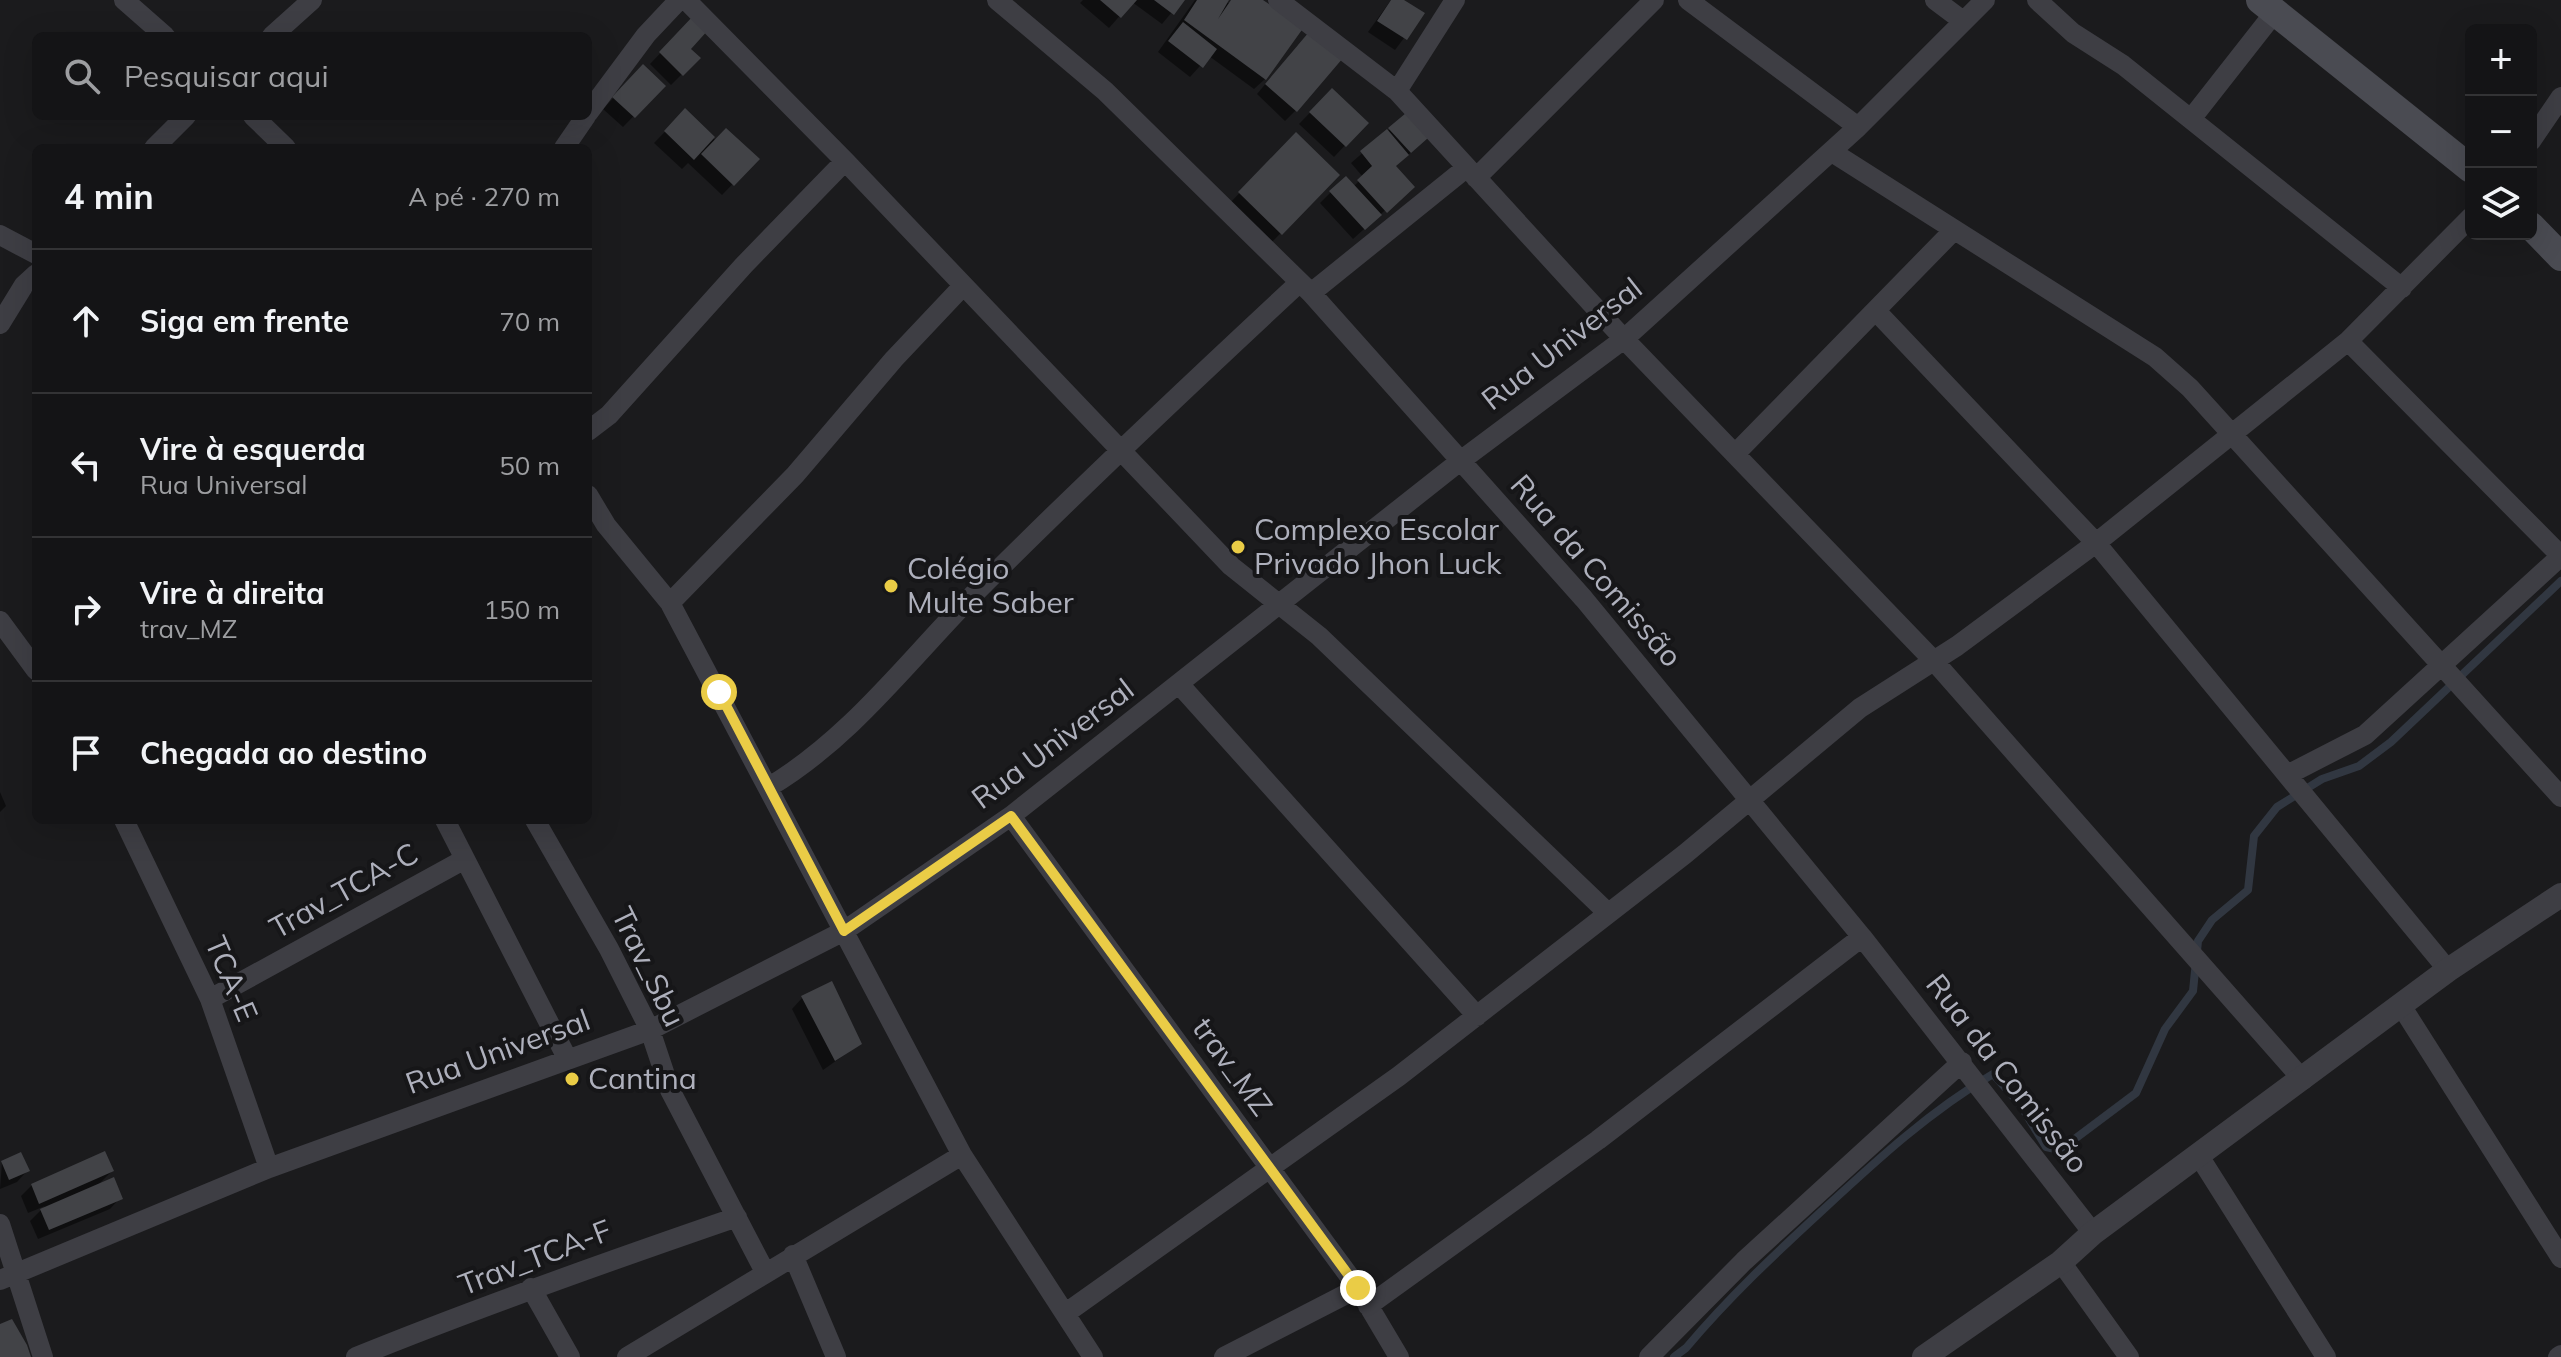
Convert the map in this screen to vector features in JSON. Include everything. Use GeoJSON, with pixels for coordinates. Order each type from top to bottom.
{"type":"FeatureCollection","features":[{"type":"Feature","properties":{"kind":"main road"},"geometry":{"type":"LineString","coordinates":[[2268,6],[2470,168]]}},
{"type":"Feature","properties":{"kind":"main road"},"geometry":{"type":"LineString","coordinates":[[2537,232],[2561,257]]}},
{"type":"Feature","properties":{"kind":"street"},"geometry":{"type":"LineString","coordinates":[[124,0],[160,32]]}},
{"type":"Feature","properties":{"kind":"street"},"geometry":{"type":"LineString","coordinates":[[276,32],[312,0]]}},
{"type":"Feature","properties":{"kind":"street"},"geometry":{"type":"LineString","coordinates":[[592,108],[646,35],[679,0]]}},
{"type":"Feature","properties":{"kind":"street"},"geometry":{"type":"LineString","coordinates":[[686,0],[845,161],[1231,566],[1277,606],[1319,636],[1608,913]]}},
{"type":"Feature","properties":{"kind":"street","name":"Rua da Comissão"},"geometry":{"type":"LineString","coordinates":[[997,0],[1105,91],[1306,288],[1584,599],[1862,937],[2093,1233]]}},
{"type":"Feature","properties":{"kind":"street"},"geometry":{"type":"LineString","coordinates":[[1278,0],[1397,91],[1624,339],[1934,661],[2303,1080]]}},
{"type":"Feature","properties":{"kind":"street"},"geometry":{"type":"LineString","coordinates":[[1397,91],[1455,0]]}},
{"type":"Feature","properties":{"kind":"street"},"geometry":{"type":"LineString","coordinates":[[769,787],[797,771],[854,722],[948,621],[1120,449],[1306,288],[1471,173],[1654,0]]}},
{"type":"Feature","properties":{"kind":"street"},"geometry":{"type":"LineString","coordinates":[[1688,0],[1858,127]]}},
{"type":"Feature","properties":{"kind":"street"},"geometry":{"type":"LineString","coordinates":[[1935,0],[1963,21]]}},
{"type":"Feature","properties":{"kind":"street","name":"Rua Universal"},"geometry":{"type":"LineString","coordinates":[[8,1277],[269,1168],[650,1030],[844,931],[1011,816],[1459,462],[1624,339],[1832,152],[1985,0]]}},
{"type":"Feature","properties":{"kind":"street"},"geometry":{"type":"LineString","coordinates":[[2037,0],[2073,33],[2123,65],[2402,288]]}},
{"type":"Feature","properties":{"kind":"street"},"geometry":{"type":"LineString","coordinates":[[2191,119],[2268,6]]}},
{"type":"Feature","properties":{"kind":"street"},"geometry":{"type":"LineString","coordinates":[[2537,132],[2561,98]]}},
{"type":"Feature","properties":{"kind":"street"},"geometry":{"type":"LineString","coordinates":[[158,144],[182,120]]}},
{"type":"Feature","properties":{"kind":"street"},"geometry":{"type":"LineString","coordinates":[[257,120],[282,144]]}},
{"type":"Feature","properties":{"kind":"street"},"geometry":{"type":"LineString","coordinates":[[567,144],[584,120]]}},
{"type":"Feature","properties":{"kind":"street"},"geometry":{"type":"LineString","coordinates":[[1832,152],[2155,357],[2234,434],[2561,797]]}},
{"type":"Feature","properties":{"kind":"street"},"geometry":{"type":"LineString","coordinates":[[592,428],[609,415],[744,265],[845,161]]}},
{"type":"Feature","properties":{"kind":"street"},"geometry":{"type":"LineString","coordinates":[[1066,1313],[1270,1169],[1477,1016],[1751,800],[1860,708],[1934,661],[2096,543],[2348,341],[2465,223]]}},
{"type":"Feature","properties":{"kind":"street"},"geometry":{"type":"LineString","coordinates":[[1735,454],[1954,230]]}},
{"type":"Feature","properties":{"kind":"street"},"geometry":{"type":"LineString","coordinates":[[0,235],[32,252]]}},
{"type":"Feature","properties":{"kind":"street"},"geometry":{"type":"LineString","coordinates":[[0,324],[24,285],[32,278]]}},
{"type":"Feature","properties":{"kind":"street"},"geometry":{"type":"LineString","coordinates":[[670,603],[795,475],[894,359],[962,287]]}},
{"type":"Feature","properties":{"kind":"street"},"geometry":{"type":"LineString","coordinates":[[1876,311],[2096,543],[2448,970]]}},
{"type":"Feature","properties":{"kind":"street"},"geometry":{"type":"LineString","coordinates":[[2289,774],[2365,735],[2561,556],[2348,341]]}},
{"type":"Feature","properties":{"kind":"street"},"geometry":{"type":"LineString","coordinates":[[592,502],[606,525],[670,603],[962,1155],[1093,1357]]}},
{"type":"Feature","properties":{"kind":"street"},"geometry":{"type":"LineString","coordinates":[[0,621],[32,663]]}},
{"type":"Feature","properties":{"kind":"street"},"geometry":{"type":"LineString","coordinates":[[1179,684],[1477,1016]]}},
{"type":"Feature","properties":{"kind":"street","name":"trav_MZ"},"geometry":{"type":"LineString","coordinates":[[1011,816],[1363,1297],[1399,1357]]}},
{"type":"Feature","properties":{"kind":"street","name":"TCA-E"},"geometry":{"type":"LineString","coordinates":[[126,824],[210,999],[269,1168]]}},
{"type":"Feature","properties":{"kind":"street"},"geometry":{"type":"LineString","coordinates":[[447,824],[567,1058]]}},
{"type":"Feature","properties":{"kind":"street","name":"Trav_Sbu"},"geometry":{"type":"LineString","coordinates":[[537,824],[609,949],[650,1030],[670,1090],[765,1272]]}},
{"type":"Feature","properties":{"kind":"street","name":"Trav_TCA-C"},"geometry":{"type":"LineString","coordinates":[[210,999],[465,859]]}},
{"type":"Feature","properties":{"kind":"street"},"geometry":{"type":"LineString","coordinates":[[1924,1357],[2061,1262],[2093,1233],[2448,970],[2559,902]]}},
{"type":"Feature","properties":{"kind":"street"},"geometry":{"type":"LineString","coordinates":[[1224,1357],[1363,1297],[1598,1140],[1862,937]]}},
{"type":"Feature","properties":{"kind":"street"},"geometry":{"type":"LineString","coordinates":[[2402,1007],[2561,1258]]}},
{"type":"Feature","properties":{"kind":"street"},"geometry":{"type":"LineString","coordinates":[[1649,1357],[1744,1261],[1962,1062]]}},
{"type":"Feature","properties":{"kind":"street"},"geometry":{"type":"LineString","coordinates":[[627,1357],[962,1155]]}},
{"type":"Feature","properties":{"kind":"street"},"geometry":{"type":"LineString","coordinates":[[2199,1156],[2326,1357]]}},
{"type":"Feature","properties":{"kind":"street","name":"Trav_TCA-F"},"geometry":{"type":"LineString","coordinates":[[356,1357],[485,1309],[531,1288],[737,1217]]}},
{"type":"Feature","properties":{"kind":"street"},"geometry":{"type":"LineString","coordinates":[[0,1224],[8,1277],[43,1357]]}},
{"type":"Feature","properties":{"kind":"street"},"geometry":{"type":"LineString","coordinates":[[793,1255],[836,1357]]}},
{"type":"Feature","properties":{"kind":"street"},"geometry":{"type":"LineString","coordinates":[[2061,1262],[2129,1357]]}},
{"type":"Feature","properties":{"kind":"street"},"geometry":{"type":"LineString","coordinates":[[531,1288],[570,1357]]}},
{"type":"Feature","properties":{"kind":"building"},"geometry":{"type":"Polygon","coordinates":[[[1100,0],[1137,0],[1121,18],[1100,0]]]}},
{"type":"Feature","properties":{"kind":"building"},"geometry":{"type":"Polygon","coordinates":[[[1154,0],[1185,0],[1174,15],[1154,0]]]}},
{"type":"Feature","properties":{"kind":"building"},"geometry":{"type":"Polygon","coordinates":[[[1197,0],[1229,0],[1218,19],[1231,0],[1263,0],[1304,27],[1266,80],[1184,20],[1197,0]]]}},
{"type":"Feature","properties":{"kind":"building"},"geometry":{"type":"Polygon","coordinates":[[[1391,0],[1404,0],[1425,13],[1407,40],[1377,21],[1391,0]]]}},
{"type":"Feature","properties":{"kind":"building"},"geometry":{"type":"Polygon","coordinates":[[[694,15],[709,29],[691,49],[701,58],[683,76],[659,52],[694,15]]]}},
{"type":"Feature","properties":{"kind":"building"},"geometry":{"type":"Polygon","coordinates":[[[1183,22],[1217,49],[1203,68],[1168,41],[1183,22]]]}},
{"type":"Feature","properties":{"kind":"building"},"geometry":{"type":"Polygon","coordinates":[[[1309,32],[1343,58],[1297,112],[1265,84],[1309,32]]]}},
{"type":"Feature","properties":{"kind":"building"},"geometry":{"type":"Polygon","coordinates":[[[643,64],[666,86],[635,118],[612,97],[643,64]]]}},
{"type":"Feature","properties":{"kind":"building"},"geometry":{"type":"Polygon","coordinates":[[[1332,88],[1369,123],[1346,147],[1309,112],[1332,88]]]}},
{"type":"Feature","properties":{"kind":"building"},"geometry":{"type":"Polygon","coordinates":[[[685,108],[715,137],[694,160],[664,131],[685,108]]]}},
{"type":"Feature","properties":{"kind":"building"},"geometry":{"type":"Polygon","coordinates":[[[1406,113],[1428,138],[1411,153],[1388,128],[1406,113]]]}},
{"type":"Feature","properties":{"kind":"building"},"geometry":{"type":"Polygon","coordinates":[[[726,128],[760,159],[734,186],[701,154],[726,128]]]}},
{"type":"Feature","properties":{"kind":"building"},"geometry":{"type":"Polygon","coordinates":[[[1387,129],[1409,155],[1396,166],[1415,187],[1387,213],[1357,180],[1372,166],[1360,151],[1387,129]]]}},
{"type":"Feature","properties":{"kind":"building"},"geometry":{"type":"Polygon","coordinates":[[[1296,132],[1340,175],[1282,235],[1238,192],[1296,132]]]}},
{"type":"Feature","properties":{"kind":"building"},"geometry":{"type":"Polygon","coordinates":[[[1346,176],[1382,215],[1365,230],[1329,191],[1346,176]]]}},
{"type":"Feature","properties":{"kind":"building"},"geometry":{"type":"Polygon","coordinates":[[[832,981],[862,1044],[835,1061],[801,996],[832,981]]]}},
{"type":"Feature","properties":{"kind":"building"},"geometry":{"type":"Polygon","coordinates":[[[105,1151],[114,1171],[39,1204],[31,1184],[105,1151]]]}},
{"type":"Feature","properties":{"kind":"building"},"geometry":{"type":"Polygon","coordinates":[[[21,1152],[30,1171],[9,1180],[1,1161],[21,1152]]]}},
{"type":"Feature","properties":{"kind":"building"},"geometry":{"type":"Polygon","coordinates":[[[114,1177],[123,1199],[49,1230],[40,1209],[114,1177]]]}},
{"type":"Feature","properties":{"kind":"building"},"geometry":{"type":"Polygon","coordinates":[[[12,1319],[31,1357],[0,1357],[0,1324],[12,1319]]]}},
{"type":"Feature","properties":{"kind":"waterway"},"geometry":{"type":"LineString","coordinates":[[1674,1357],[1771,1259],[1905,1136],[1993,1074],[2020,1104],[2046,1147],[2060,1150],[2136,1093],[2165,1029],[2193,991],[2198,941],[2212,920],[2248,890],[2254,836],[2277,807],[2322,779],[2359,766],[2391,742],[2561,581]]}},
{"type":"Feature","properties":{"kind":"place","name":"Complexo Escolar Privado Jhon Luck"},"geometry":{"type":"Point","coordinates":[1238,547]}},
{"type":"Feature","properties":{"kind":"place","name":"Colégio Multe Saber"},"geometry":{"type":"Point","coordinates":[891,586]}},
{"type":"Feature","properties":{"kind":"place","name":"Cantina"},"geometry":{"type":"Point","coordinates":[572,1079]}},
{"type":"Feature","properties":{"kind":"route"},"geometry":{"type":"LineString","coordinates":[[719,692],[844,931],[1011,816],[1358,1288]]}}]}
